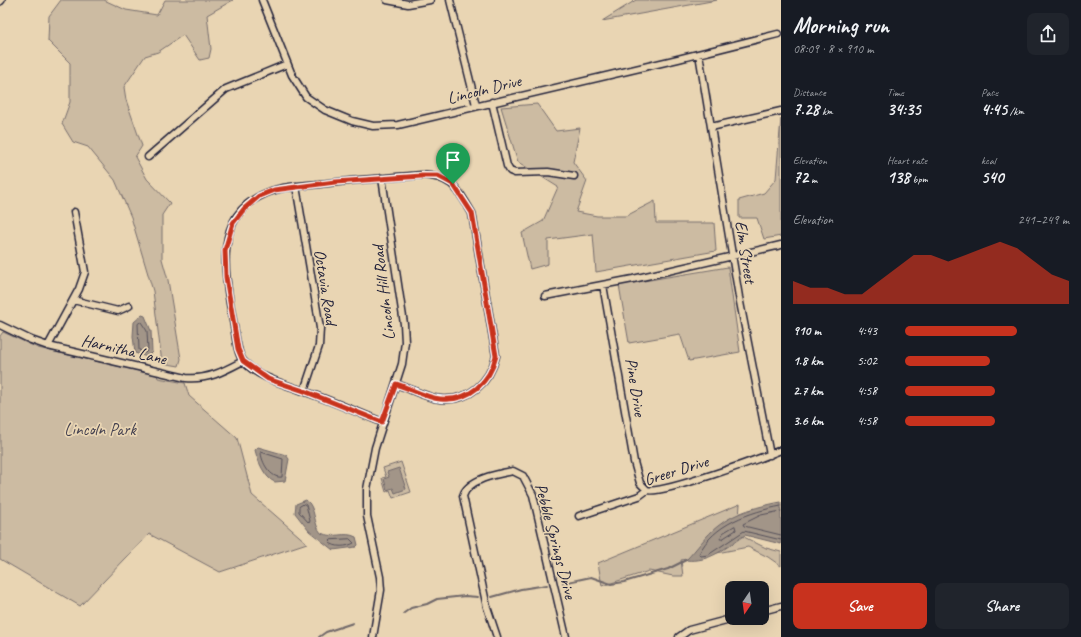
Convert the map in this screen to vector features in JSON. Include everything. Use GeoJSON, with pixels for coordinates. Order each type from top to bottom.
{"type":"FeatureCollection","features":[{"type":"Feature","properties":{"kind":"street","name":"Lincoln Drive"},"geometry":{"type":"LineString","coordinates":[[262,0],[288,64],[302,92],[316,105],[330,112],[365,124],[383,126],[398,125],[778,34]]}},
{"type":"Feature","properties":{"kind":"street"},"geometry":{"type":"LineString","coordinates":[[387,0],[408,4],[430,0]]}},
{"type":"Feature","properties":{"kind":"street"},"geometry":{"type":"LineString","coordinates":[[450,0],[476,106]]}},
{"type":"Feature","properties":{"kind":"street","name":"Elm Street"},"geometry":{"type":"LineString","coordinates":[[698,54],[755,385],[770,454]]}},
{"type":"Feature","properties":{"kind":"street"},"geometry":{"type":"LineString","coordinates":[[148,157],[226,89],[288,64]]}},
{"type":"Feature","properties":{"kind":"street"},"geometry":{"type":"LineString","coordinates":[[492,102],[507,166],[510,171],[515,173],[548,172],[574,176]]}},
{"type":"Feature","properties":{"kind":"street"},"geometry":{"type":"LineString","coordinates":[[711,127],[781,111]]}},
{"type":"Feature","properties":{"kind":"street"},"geometry":{"type":"LineString","coordinates":[[382,422],[304,391],[268,379],[243,361],[238,349],[226,277],[225,250],[233,223],[244,209],[259,196],[274,190],[296,186],[382,178],[438,176],[453,184],[463,197],[472,213],[496,356],[493,368],[484,382],[474,392],[456,397],[440,399],[396,384]]}},
{"type":"Feature","properties":{"kind":"street","name":"Lincoln Hill Road"},"geometry":{"type":"LineString","coordinates":[[374,637],[381,590],[380,577],[367,516],[367,489],[370,469],[382,422],[402,364],[404,342],[404,324],[382,178]]}},
{"type":"Feature","properties":{"kind":"street","name":"Octavia Road"},"geometry":{"type":"LineString","coordinates":[[296,186],[320,328],[319,346],[304,391]]}},
{"type":"Feature","properties":{"kind":"street"},"geometry":{"type":"LineString","coordinates":[[48,346],[73,300],[85,272],[74,212]]}},
{"type":"Feature","properties":{"kind":"street"},"geometry":{"type":"LineString","coordinates":[[545,296],[604,285],[781,245]]}},
{"type":"Feature","properties":{"kind":"street","name":"Pine Drive"},"geometry":{"type":"LineString","coordinates":[[604,285],[634,462],[640,482],[647,490]]}},
{"type":"Feature","properties":{"kind":"street"},"geometry":{"type":"LineString","coordinates":[[73,300],[118,311],[129,306]]}},
{"type":"Feature","properties":{"kind":"street","name":"Harnitha Lane"},"geometry":{"type":"LineString","coordinates":[[0,325],[19,335],[48,346],[196,379],[220,374],[243,361]]}},
{"type":"Feature","properties":{"kind":"street","name":"Greer Drive"},"geometry":{"type":"LineString","coordinates":[[579,516],[639,496],[647,490],[657,491],[781,450]]}},
{"type":"Feature","properties":{"kind":"street","name":"Pebble Springs Drive"},"geometry":{"type":"LineString","coordinates":[[497,637],[487,607],[463,496],[465,490],[472,484],[513,470],[523,476],[533,495],[566,637]]}},
{"type":"Feature","properties":{"kind":"street"},"geometry":{"type":"LineString","coordinates":[[769,609],[781,606]]}},
{"type":"Feature","properties":{"kind":"street"},"geometry":{"type":"LineString","coordinates":[[679,637],[689,630],[725,620]]}},
{"type":"Feature","properties":{"kind":"green space"},"geometry":{"type":"Polygon","coordinates":[[[61,0],[104,0],[126,10],[157,15],[165,0],[233,0],[207,15],[211,49],[209,58],[200,60],[183,35],[158,52],[145,56],[124,87],[126,100],[142,146],[135,157],[147,179],[170,203],[162,215],[162,259],[168,280],[181,359],[179,366],[162,363],[153,291],[131,217],[115,180],[88,147],[73,142],[62,124],[70,102],[70,63],[48,41],[49,16],[61,0]]]}},
{"type":"Feature","properties":{"kind":"green space"},"geometry":{"type":"Polygon","coordinates":[[[636,0],[717,0],[602,21],[636,0]]]}},
{"type":"Feature","properties":{"kind":"green space"},"geometry":{"type":"Polygon","coordinates":[[[537,104],[556,131],[580,128],[573,162],[587,181],[576,212],[597,216],[626,216],[655,201],[656,223],[714,223],[716,251],[596,272],[593,234],[548,240],[548,264],[530,269],[522,233],[543,221],[558,187],[518,162],[501,107],[537,104]]]}},
{"type":"Feature","properties":{"kind":"green space"},"geometry":{"type":"Polygon","coordinates":[[[781,118],[781,236],[764,239],[757,218],[739,218],[739,200],[764,193],[776,179],[781,118]]]}},
{"type":"Feature","properties":{"kind":"green space"},"geometry":{"type":"Polygon","coordinates":[[[728,267],[740,352],[689,361],[680,334],[629,343],[619,285],[728,267]]]}},
{"type":"Feature","properties":{"kind":"green space","name":"Lincoln Park"},"geometry":{"type":"Polygon","coordinates":[[[3,332],[38,348],[157,375],[158,378],[185,383],[189,396],[237,438],[252,495],[307,543],[220,572],[149,534],[80,606],[0,559],[0,336],[3,332]]]}},
{"type":"Feature","properties":{"kind":"green space"},"geometry":{"type":"Polygon","coordinates":[[[401,462],[411,492],[393,498],[390,490],[386,492],[382,478],[386,477],[383,468],[401,462]]]}},
{"type":"Feature","properties":{"kind":"green space"},"geometry":{"type":"Polygon","coordinates":[[[740,504],[738,534],[766,548],[781,552],[781,566],[768,557],[748,547],[681,560],[683,576],[673,576],[649,571],[602,586],[598,563],[740,504]]]}},
{"type":"Feature","properties":{"kind":"water"},"geometry":{"type":"Polygon","coordinates":[[[142,315],[145,316],[151,331],[152,352],[147,357],[135,353],[133,336],[134,322],[142,315]]]}},
{"type":"Feature","properties":{"kind":"water"},"geometry":{"type":"Polygon","coordinates":[[[258,447],[286,455],[289,459],[285,481],[275,482],[268,477],[256,454],[255,450],[258,447]]]}},
{"type":"Feature","properties":{"kind":"water"},"geometry":{"type":"Polygon","coordinates":[[[399,468],[406,489],[395,493],[393,488],[387,490],[384,479],[389,477],[387,472],[399,468]]]}},
{"type":"Feature","properties":{"kind":"water"},"geometry":{"type":"Polygon","coordinates":[[[306,500],[313,511],[318,529],[321,533],[325,535],[352,535],[356,537],[358,545],[356,547],[333,550],[309,531],[295,513],[296,504],[306,500]]]}},
{"type":"Feature","properties":{"kind":"water"},"geometry":{"type":"Polygon","coordinates":[[[781,502],[781,544],[745,535],[710,557],[686,560],[709,534],[725,521],[748,510],[781,502]]]}},
{"type":"Feature","properties":{"kind":"waterway"},"geometry":{"type":"LineString","coordinates":[[563,583],[591,577],[611,584],[624,582],[668,569],[686,560]]}},
{"type":"Feature","properties":{"kind":"waterway"},"geometry":{"type":"LineString","coordinates":[[492,597],[521,589],[547,585]]}},
{"type":"Feature","properties":{"kind":"waterway"},"geometry":{"type":"LineString","coordinates":[[404,613],[411,608],[427,604],[437,599],[465,596],[478,597]]}},
{"type":"Feature","properties":{"kind":"waterway"},"geometry":{"type":"LineString","coordinates":[[319,637],[326,632],[353,623]]}},
{"type":"Feature","properties":{"kind":"route"},"geometry":{"type":"LineString","coordinates":[[438,176],[453,184],[463,197],[472,213],[496,356],[493,368],[484,382],[474,392],[456,397],[440,399],[396,384],[382,422],[304,391],[268,379],[243,361],[238,349],[226,277],[225,250],[233,223],[244,209],[259,196],[274,190],[296,186],[382,178],[438,176]]}}]}
